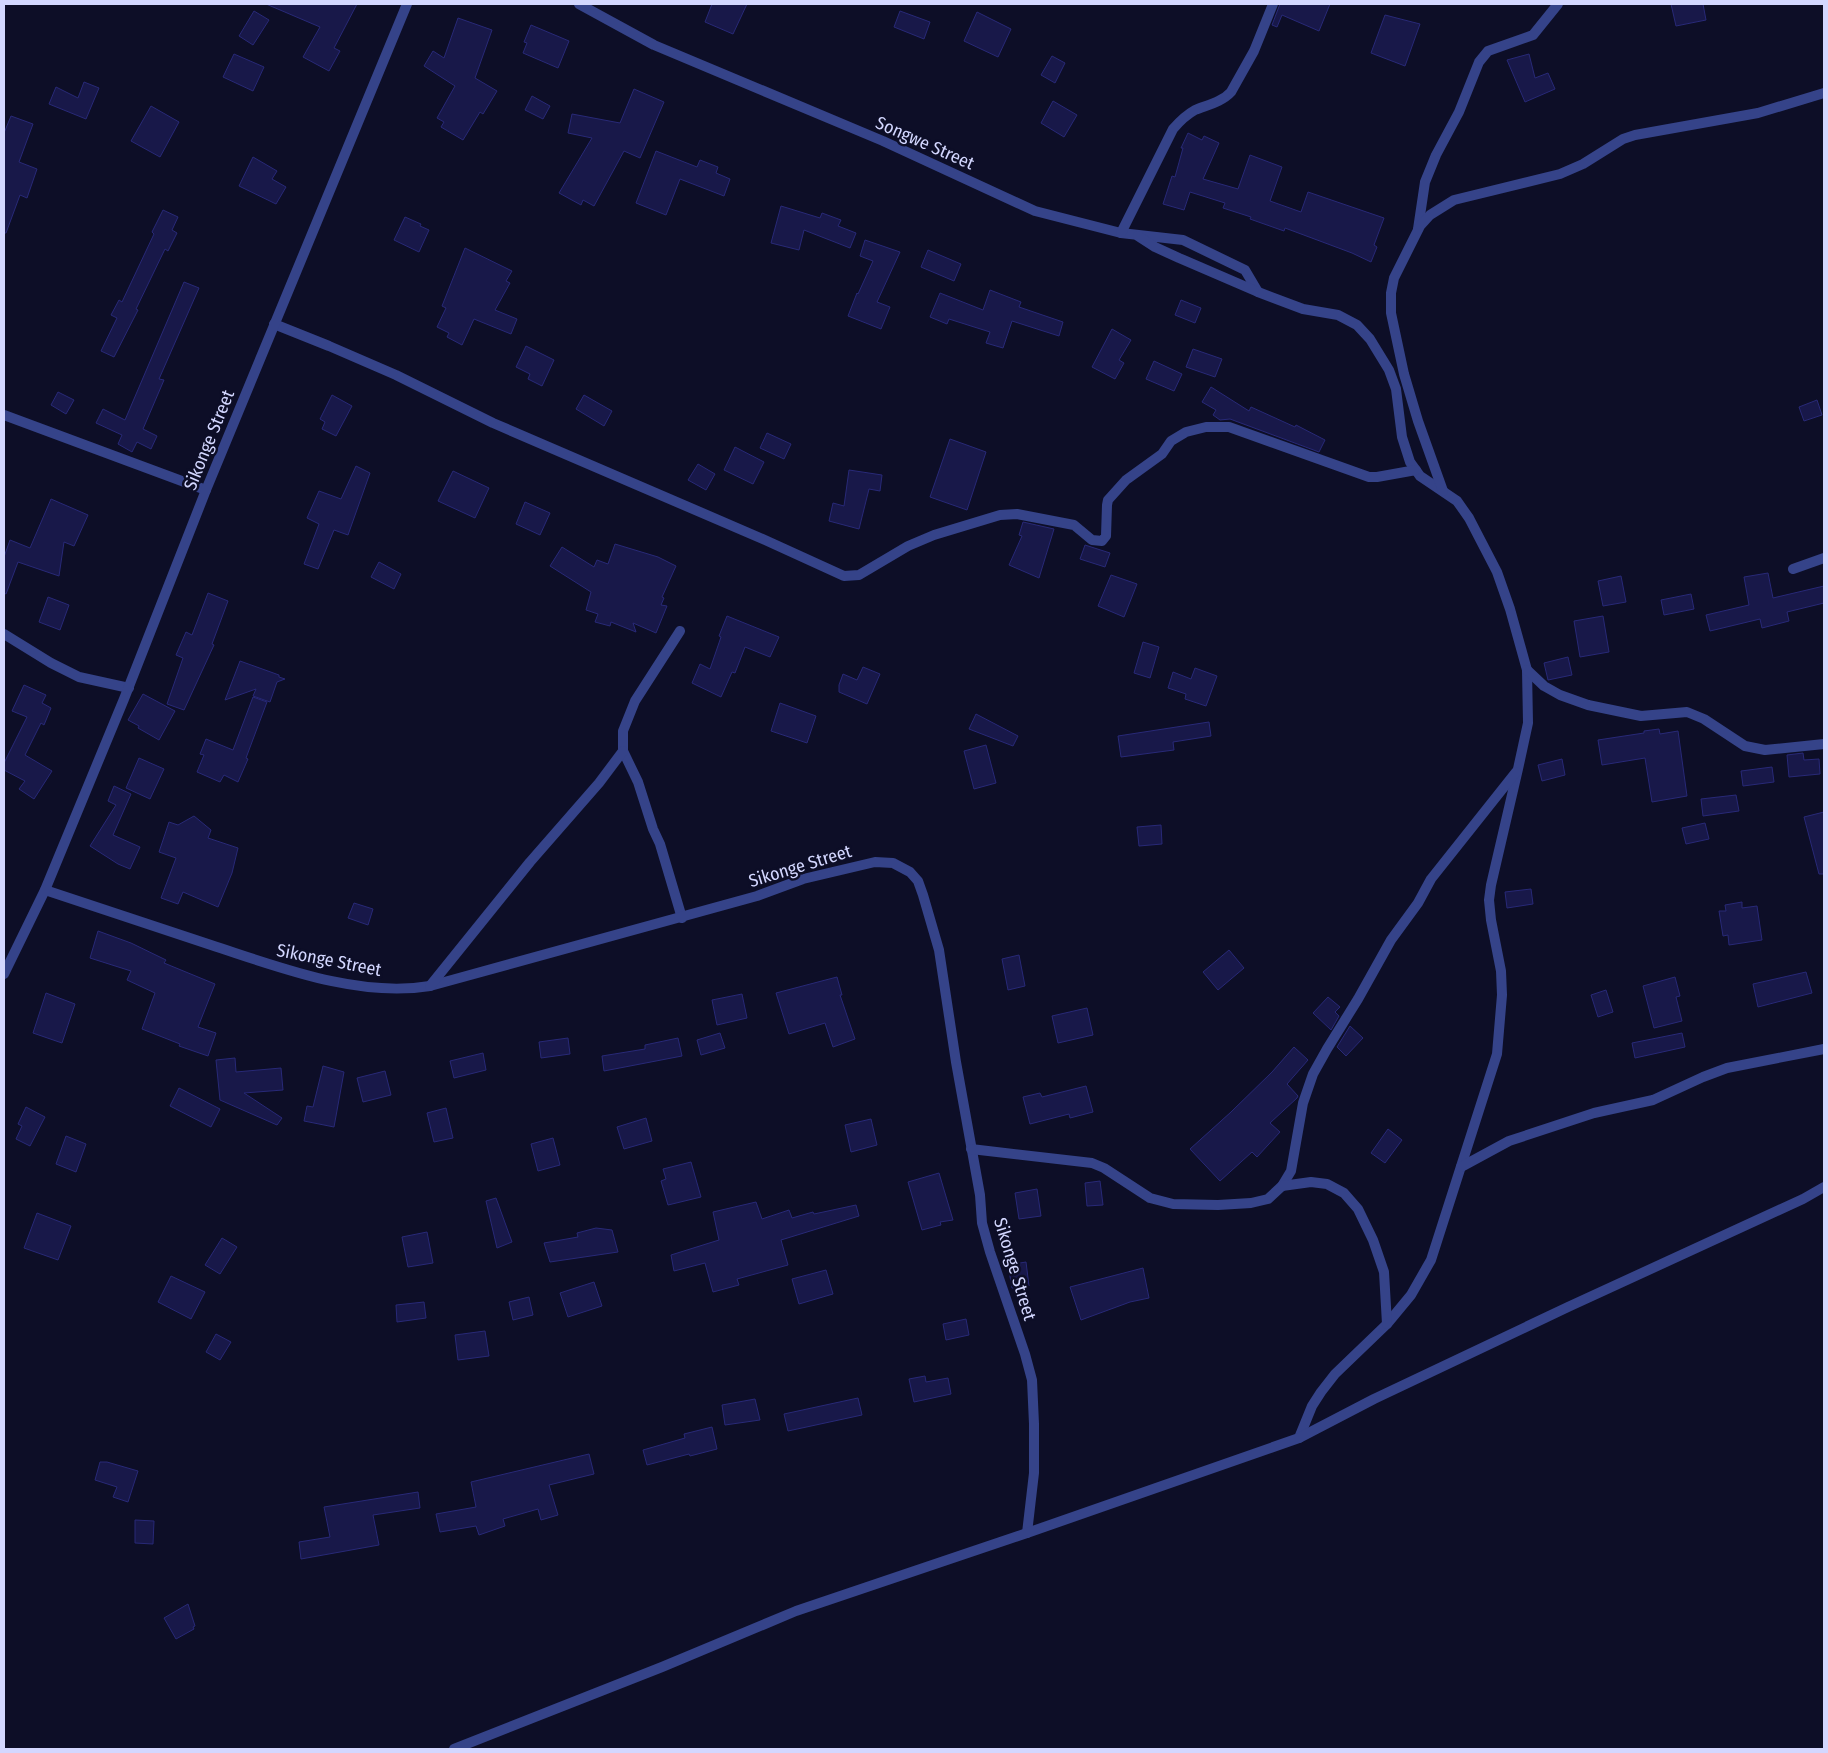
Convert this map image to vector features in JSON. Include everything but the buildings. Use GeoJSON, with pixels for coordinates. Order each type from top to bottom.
{"type":"FeatureCollection","features":[{"type":"Feature","properties":{"kind":"street","name":"Sikonge Street"},"geometry":{"type":"LineString","coordinates":[[4,974],[45,890],[129,688],[206,490],[407,4]]}},
{"type":"Feature","properties":{"kind":"street","name":"Songwe Street"},"geometry":{"type":"LineString","coordinates":[[579,4],[654,45],[883,141],[1035,212],[1121,233],[1183,240],[1245,270],[1258,292]]}},
{"type":"Feature","properties":{"kind":"street"},"geometry":{"type":"LineString","coordinates":[[1121,233],[1173,129],[1192,111],[1227,97],[1231,92],[1254,50],[1273,4]]}},
{"type":"Feature","properties":{"kind":"street"},"geometry":{"type":"LineString","coordinates":[[1417,234],[1425,182],[1436,155],[1459,112],[1479,62],[1488,51],[1533,36],[1558,4]]}},
{"type":"Feature","properties":{"kind":"street"},"geometry":{"type":"LineString","coordinates":[[1443,491],[1418,421],[1404,374],[1391,313],[1391,293],[1394,278],[1417,234],[1430,215],[1454,200],[1560,174],[1583,164],[1623,139],[1635,135],[1758,114],[1824,93]]}},
{"type":"Feature","properties":{"kind":"street"},"geometry":{"type":"LineString","coordinates":[[1138,236],[1155,247],[1258,292],[1303,309],[1343,317],[1357,325],[1370,339],[1388,370],[1396,389],[1402,437],[1410,462],[1420,476],[1457,501],[1470,518],[1497,572],[1510,609],[1527,670],[1528,723],[1491,885],[1491,920],[1501,971],[1502,994],[1496,1054],[1431,1260],[1410,1295],[1387,1324],[1335,1374],[1321,1392],[1312,1406],[1299,1438]]}},
{"type":"Feature","properties":{"kind":"street"},"geometry":{"type":"LineString","coordinates":[[274,324],[396,375],[493,423],[758,536],[844,576],[860,575],[908,546],[934,535],[1000,515],[1017,514],[1074,525],[1092,540],[1102,541],[1106,536],[1108,500],[1126,480],[1162,454],[1171,441],[1197,428],[1229,427],[1369,477],[1416,470]]}},
{"type":"Feature","properties":{"kind":"street"},"geometry":{"type":"LineString","coordinates":[[4,415],[206,490]]}},
{"type":"Feature","properties":{"kind":"street"},"geometry":{"type":"LineString","coordinates":[[1793,569],[1824,558]]}},
{"type":"Feature","properties":{"kind":"street"},"geometry":{"type":"LineString","coordinates":[[680,631],[635,701],[623,731],[623,750],[638,782],[653,829],[660,844],[682,918]]}},
{"type":"Feature","properties":{"kind":"street"},"geometry":{"type":"LineString","coordinates":[[4,634],[51,664],[78,677],[129,688]]}},
{"type":"Feature","properties":{"kind":"street"},"geometry":{"type":"LineString","coordinates":[[1527,670],[1544,686],[1560,695],[1588,705],[1642,716],[1686,712],[1704,719],[1746,746],[1765,750],[1824,744]]}},
{"type":"Feature","properties":{"kind":"street"},"geometry":{"type":"LineString","coordinates":[[430,986],[530,862],[599,783],[623,750]]}},
{"type":"Feature","properties":{"kind":"street"},"geometry":{"type":"LineString","coordinates":[[971,1149],[1092,1163],[1104,1168],[1150,1198],[1172,1204],[1218,1205],[1250,1203],[1268,1199],[1282,1186],[1290,1172],[1303,1103],[1313,1074],[1327,1049],[1391,940],[1418,902],[1431,879],[1518,769]]}},
{"type":"Feature","properties":{"kind":"street","name":"Sikonge Street"},"geometry":{"type":"LineString","coordinates":[[45,890],[270,966],[344,984],[391,989],[413,989],[682,918],[757,896],[803,878],[875,862],[893,863],[910,872],[918,881],[924,895],[939,950],[980,1195],[982,1223],[1032,1380],[1034,1473],[1027,1534]]}},
{"type":"Feature","properties":{"kind":"street"},"geometry":{"type":"LineString","coordinates":[[1461,1167],[1508,1141],[1594,1113],[1653,1100],[1703,1077],[1728,1068],[1824,1049]]}},
{"type":"Feature","properties":{"kind":"street"},"geometry":{"type":"LineString","coordinates":[[1282,1186],[1311,1182],[1327,1184],[1344,1193],[1358,1209],[1373,1240],[1384,1272],[1387,1324]]}},
{"type":"Feature","properties":{"kind":"street"},"geometry":{"type":"LineString","coordinates":[[454,1749],[796,1611],[1027,1534],[1299,1438],[1374,1399],[1803,1199],[1824,1187]]}}]}
